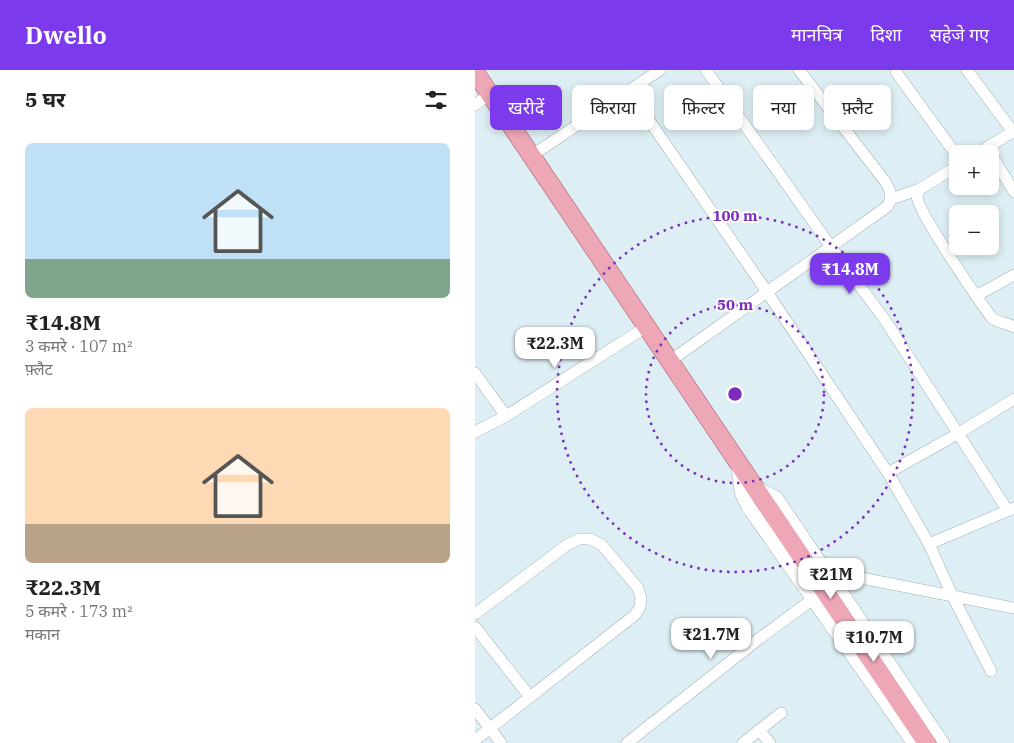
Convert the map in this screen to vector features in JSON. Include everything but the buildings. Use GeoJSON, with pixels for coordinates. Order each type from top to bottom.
{"type":"FeatureCollection","features":[{"type":"Feature","properties":{"kind":"main road"},"geometry":{"type":"LineString","coordinates":[[475,72],[490,94]]}},
{"type":"Feature","properties":{"kind":"main road"},"geometry":{"type":"LineString","coordinates":[[514,130],[927,743]]}},
{"type":"Feature","properties":{"kind":"street"},"geometry":{"type":"LineString","coordinates":[[638,85],[660,70]]}},
{"type":"Feature","properties":{"kind":"street"},"geometry":{"type":"LineString","coordinates":[[707,70],[831,247],[885,320],[1011,509],[929,544]]}},
{"type":"Feature","properties":{"kind":"street"},"geometry":{"type":"LineString","coordinates":[[670,361],[888,206],[891,198],[884,180],[799,70]]}},
{"type":"Feature","properties":{"kind":"street"},"geometry":{"type":"LineString","coordinates":[[967,70],[1013,132],[990,145]]}},
{"type":"Feature","properties":{"kind":"street"},"geometry":{"type":"LineString","coordinates":[[896,72],[949,145]]}},
{"type":"Feature","properties":{"kind":"street"},"geometry":{"type":"LineString","coordinates":[[475,105],[490,94]]}},
{"type":"Feature","properties":{"kind":"street"},"geometry":{"type":"LineString","coordinates":[[654,127],[888,473],[929,544],[951,596],[991,671]]}},
{"type":"Feature","properties":{"kind":"street"},"geometry":{"type":"LineString","coordinates":[[531,156],[572,129]]}},
{"type":"Feature","properties":{"kind":"street"},"geometry":{"type":"LineString","coordinates":[[999,167],[1014,192]]}},
{"type":"Feature","properties":{"kind":"street"},"geometry":{"type":"LineString","coordinates":[[891,198],[920,189],[949,171]]}},
{"type":"Feature","properties":{"kind":"street"},"geometry":{"type":"LineString","coordinates":[[920,189],[917,196],[919,204],[942,244],[976,296],[997,322],[1014,327]]}},
{"type":"Feature","properties":{"kind":"street"},"geometry":{"type":"LineString","coordinates":[[976,296],[1014,275]]}},
{"type":"Feature","properties":{"kind":"street"},"geometry":{"type":"LineString","coordinates":[[475,432],[505,416],[647,327]]}},
{"type":"Feature","properties":{"kind":"street"},"geometry":{"type":"LineString","coordinates":[[475,373],[505,416]]}},
{"type":"Feature","properties":{"kind":"street"},"geometry":{"type":"LineString","coordinates":[[888,473],[1014,400]]}},
{"type":"Feature","properties":{"kind":"street"},"geometry":{"type":"LineString","coordinates":[[737,461],[745,500],[913,743]]}},
{"type":"Feature","properties":{"kind":"street"},"geometry":{"type":"LineString","coordinates":[[754,486],[777,496],[944,743]]}},
{"type":"Feature","properties":{"kind":"street"},"geometry":{"type":"LineString","coordinates":[[475,614],[567,545],[579,539],[590,539],[602,545],[638,588],[641,598],[640,607],[635,615],[475,740]]}},
{"type":"Feature","properties":{"kind":"street"},"geometry":{"type":"LineString","coordinates":[[826,567],[841,574],[1014,608]]}},
{"type":"Feature","properties":{"kind":"street"},"geometry":{"type":"LineString","coordinates":[[627,743],[752,644],[813,599]]}},
{"type":"Feature","properties":{"kind":"street"},"geometry":{"type":"LineString","coordinates":[[475,627],[530,697]]}},
{"type":"Feature","properties":{"kind":"street"},"geometry":{"type":"LineString","coordinates":[[475,709],[501,743]]}},
{"type":"Feature","properties":{"kind":"street"},"geometry":{"type":"LineString","coordinates":[[743,743],[781,713]]}},
{"type":"Feature","properties":{"kind":"street"},"geometry":{"type":"LineString","coordinates":[[759,730],[769,743]]}}]}
